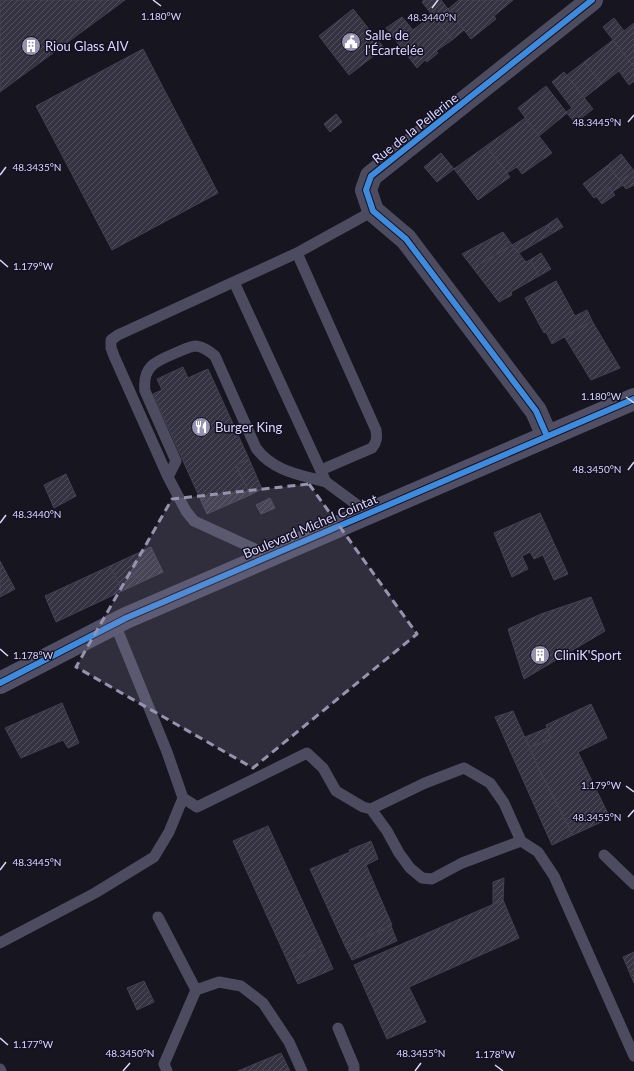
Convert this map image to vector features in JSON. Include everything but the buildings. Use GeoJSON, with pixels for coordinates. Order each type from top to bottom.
{"type":"FeatureCollection","features":[{"type":"Feature","properties":{"kind":"main road","name":"Boulevard Michel Cointat"},"geometry":{"type":"LineString","coordinates":[[0,683],[115,624],[634,399]]}},
{"type":"Feature","properties":{"kind":"street","name":"Rue de la Pellerine"},"geometry":{"type":"LineString","coordinates":[[547,436],[536,411],[406,239],[374,211],[366,190],[371,176],[592,0]]}},
{"type":"Feature","properties":{"kind":"lane"},"geometry":{"type":"LineString","coordinates":[[270,556],[194,520],[186,511],[168,478],[114,356],[111,348],[111,340],[118,335],[297,252],[374,211]]}},
{"type":"Feature","properties":{"kind":"lane"},"geometry":{"type":"LineString","coordinates":[[297,252],[376,430],[377,437],[376,444],[372,448],[321,470]]}},
{"type":"Feature","properties":{"kind":"lane"},"geometry":{"type":"LineString","coordinates":[[234,282],[326,482]]}},
{"type":"Feature","properties":{"kind":"lane"},"geometry":{"type":"LineString","coordinates":[[168,478],[176,461],[145,391],[144,384],[150,367],[157,361],[194,346],[209,351],[215,356],[256,448],[262,456],[273,465],[287,472],[326,482],[368,514]]}},
{"type":"Feature","properties":{"kind":"lane"},"geometry":{"type":"LineString","coordinates":[[115,624],[167,752],[183,798],[197,807],[307,753],[323,768],[336,791],[363,807],[371,809],[387,831],[399,853],[410,868],[422,878],[432,879],[462,863],[521,841]]}},
{"type":"Feature","properties":{"kind":"lane"},"geometry":{"type":"LineString","coordinates":[[371,809],[424,783],[464,768],[490,783],[504,803],[521,841],[538,852],[554,876],[634,1056]]}},
{"type":"Feature","properties":{"kind":"lane"},"geometry":{"type":"LineString","coordinates":[[0,943],[95,893],[154,857],[169,832],[183,798]]}},
{"type":"Feature","properties":{"kind":"lane"},"geometry":{"type":"LineString","coordinates":[[604,855],[634,884]]}},
{"type":"Feature","properties":{"kind":"lane"},"geometry":{"type":"LineString","coordinates":[[158,916],[196,990]]}},
{"type":"Feature","properties":{"kind":"lane"},"geometry":{"type":"LineString","coordinates":[[167,1071],[164,1064],[196,990],[219,982],[241,986],[263,1003],[289,1042],[302,1071]]}},
{"type":"Feature","properties":{"kind":"lane"},"geometry":{"type":"LineString","coordinates":[[338,1028],[354,1066],[354,1071]]}},
{"type":"Feature","properties":{"kind":"highlighted area"},"geometry":{"type":"Polygon","coordinates":[[[309,484],[417,634],[253,768],[76,667],[172,499],[309,484]]]}},
{"type":"Feature","properties":{"kind":"cycle path"},"geometry":{"type":"LineString","coordinates":[[547,436],[536,411],[406,239],[373,211],[366,190],[371,176],[592,0]]}},
{"type":"Feature","properties":{"kind":"cycle path"},"geometry":{"type":"LineString","coordinates":[[0,683],[126,618],[634,399]]}},
{"type":"Feature","properties":{"kind":"place","name":"Salle de l'Écartelée"},"geometry":{"type":"Point","coordinates":[351,42]}},
{"type":"Feature","properties":{"kind":"place","name":"Riou Glass AIV"},"geometry":{"type":"Point","coordinates":[31,46]}},
{"type":"Feature","properties":{"kind":"place","name":"Burger King"},"geometry":{"type":"Point","coordinates":[201,427]}},
{"type":"Feature","properties":{"kind":"place","name":"CliniK'Sport"},"geometry":{"type":"Point","coordinates":[540,655]}}]}
